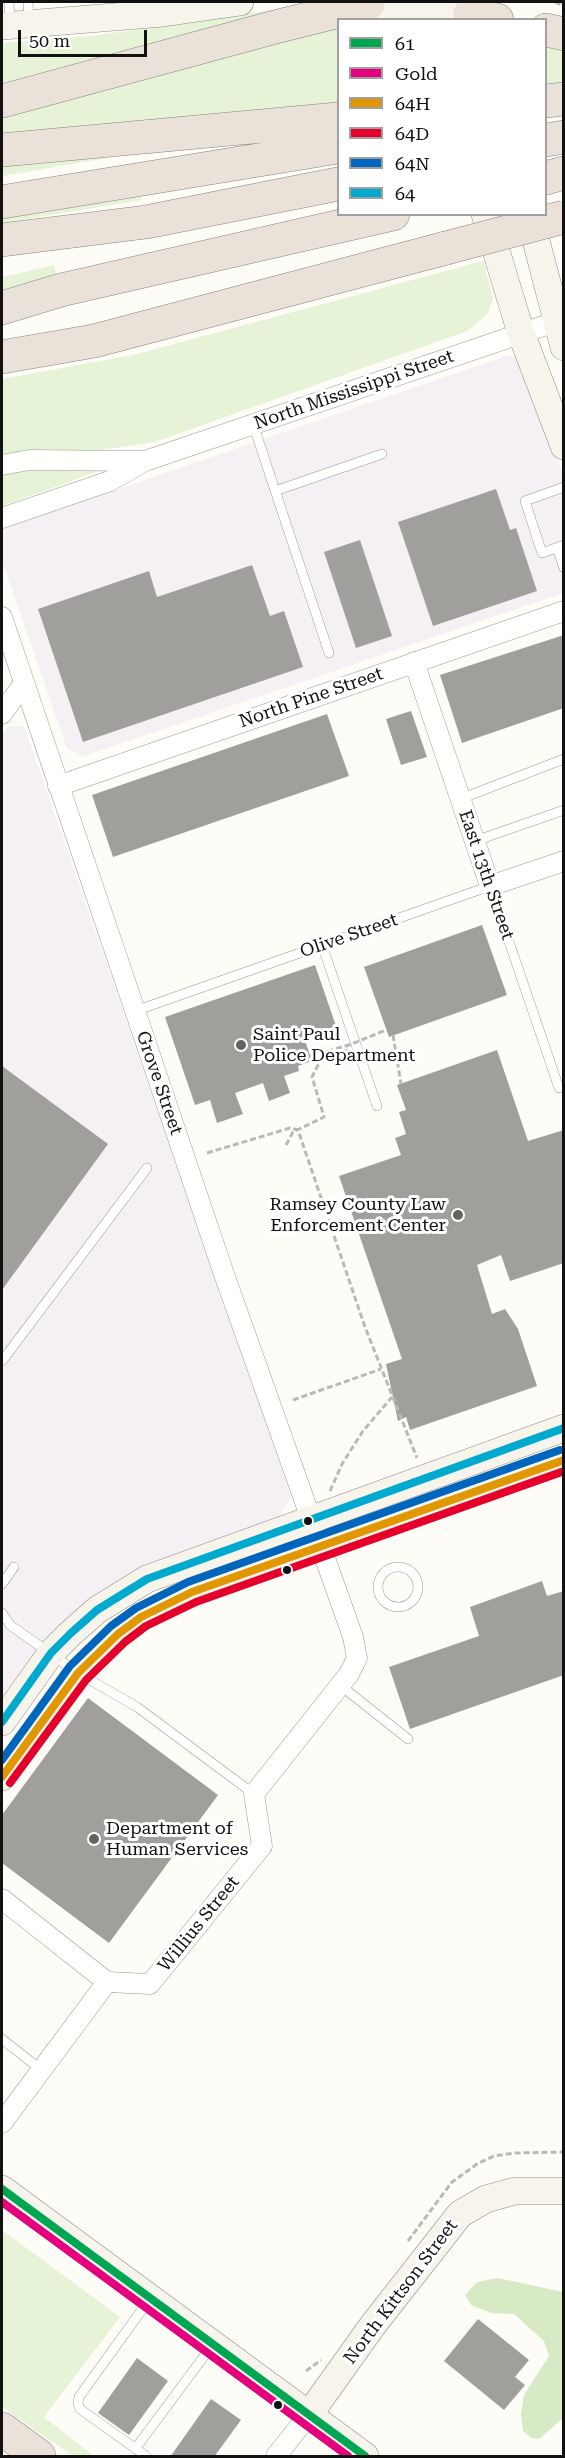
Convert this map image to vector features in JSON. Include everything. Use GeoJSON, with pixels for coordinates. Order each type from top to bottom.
{"type":"FeatureCollection","features":[{"type":"Feature","properties":{"kind":"highway"},"geometry":{"type":"LineString","coordinates":[[2,101],[279,26],[355,3]]}},
{"type":"Feature","properties":{"kind":"highway"},"geometry":{"type":"LineString","coordinates":[[547,30],[564,34]]}},
{"type":"Feature","properties":{"kind":"highway"},"geometry":{"type":"LineString","coordinates":[[2,150],[337,120]]}},
{"type":"Feature","properties":{"kind":"highway"},"geometry":{"type":"LineString","coordinates":[[547,140],[564,136]]}},
{"type":"Feature","properties":{"kind":"highway"},"geometry":{"type":"LineString","coordinates":[[2,202],[337,147]]}},
{"type":"Feature","properties":{"kind":"highway"},"geometry":{"type":"LineString","coordinates":[[547,178],[564,173]]}},
{"type":"Feature","properties":{"kind":"highway"},"geometry":{"type":"LineString","coordinates":[[2,240],[146,222],[337,184]]}},
{"type":"Feature","properties":{"kind":"highway"},"geometry":{"type":"LineString","coordinates":[[2,308],[61,290],[384,216]]}},
{"type":"Feature","properties":{"kind":"highway"},"geometry":{"type":"LineString","coordinates":[[2,357],[94,341],[564,217]]}},
{"type":"Feature","properties":{"kind":"highway"},"geometry":{"type":"LineString","coordinates":[[2,263],[39,255],[146,222]]}},
{"type":"Feature","properties":{"kind":"highway"},"geometry":{"type":"LineString","coordinates":[[2,2429],[39,2457]]}},
{"type":"Feature","properties":{"kind":"main road"},"geometry":{"type":"LineString","coordinates":[[16,16],[163,13],[240,2]]}},
{"type":"Feature","properties":{"kind":"main road"},"geometry":{"type":"LineString","coordinates":[[355,3],[476,14]]}},
{"type":"Feature","properties":{"kind":"main road"},"geometry":{"type":"LineString","coordinates":[[486,216],[521,333],[564,446]]}},
{"type":"Feature","properties":{"kind":"main road"},"geometry":{"type":"LineString","coordinates":[[530,216],[561,329]]}},
{"type":"Feature","properties":{"kind":"main road"},"geometry":{"type":"LineString","coordinates":[[2,1722],[51,1653],[97,1610],[147,1579],[319,1508],[564,1428]]}},
{"type":"Feature","properties":{"kind":"main road"},"geometry":{"type":"LineString","coordinates":[[2,1777],[78,1673],[118,1634],[163,1605],[192,1592],[564,1460]]}},
{"type":"Feature","properties":{"kind":"main road"},"geometry":{"type":"LineString","coordinates":[[2,2189],[365,2457]]}},
{"type":"Feature","properties":{"kind":"main road","name":"North Kittson Street"},"geometry":{"type":"LineString","coordinates":[[309,2415],[373,2325],[460,2214],[486,2199],[515,2191],[564,2191]]}},
{"type":"Feature","properties":{"kind":"street","name":"North Mississippi Street"},"geometry":{"type":"LineString","coordinates":[[2,518],[110,481],[145,462],[521,333],[561,329]]}},
{"type":"Feature","properties":{"kind":"street","name":"North Mississippi Street"},"geometry":{"type":"LineString","coordinates":[[2,465],[29,460],[145,462]]}},
{"type":"Feature","properties":{"kind":"street","name":"North Pine Street"},"geometry":{"type":"LineString","coordinates":[[58,786],[564,611]]}},
{"type":"Feature","properties":{"kind":"street","name":"Grove Street"},"geometry":{"type":"LineString","coordinates":[[2,617],[135,1011],[319,1508],[320,1547]]}},
{"type":"Feature","properties":{"kind":"street","name":"East 13th Street"},"geometry":{"type":"LineString","coordinates":[[414,662],[490,886]]}},
{"type":"Feature","properties":{"kind":"street"},"geometry":{"type":"LineString","coordinates":[[2,714],[24,683]]}},
{"type":"Feature","properties":{"kind":"street","name":"Olive Street"},"geometry":{"type":"LineString","coordinates":[[490,886],[564,861]]}},
{"type":"Feature","properties":{"kind":"street"},"geometry":{"type":"LineString","coordinates":[[254,1794],[340,1685],[357,1658],[353,1637],[320,1547]]}},
{"type":"Feature","properties":{"kind":"street","name":"Willius Street"},"geometry":{"type":"LineString","coordinates":[[107,1982],[150,1984],[262,1846],[254,1794]]}},
{"type":"Feature","properties":{"kind":"street"},"geometry":{"type":"LineString","coordinates":[[2,1899],[107,1982],[40,2068],[2,2123]]}},
{"type":"Feature","properties":{"kind":"street","name":"North Kittson Street"},"geometry":{"type":"LineString","coordinates":[[276,2457],[309,2415]]}},
{"type":"Feature","properties":{"kind":"lane"},"geometry":{"type":"LineString","coordinates":[[253,424],[329,653]]}},
{"type":"Feature","properties":{"kind":"lane"},"geometry":{"type":"LineString","coordinates":[[275,491],[382,454]]}},
{"type":"Feature","properties":{"kind":"lane"},"geometry":{"type":"LineString","coordinates":[[564,487],[525,501],[542,554],[560,546],[564,568]]}},
{"type":"Feature","properties":{"kind":"lane"},"geometry":{"type":"LineString","coordinates":[[460,799],[564,759]]}},
{"type":"Feature","properties":{"kind":"lane"},"geometry":{"type":"LineString","coordinates":[[475,842],[564,810]]}},
{"type":"Feature","properties":{"kind":"lane","name":"Olive Street"},"geometry":{"type":"LineString","coordinates":[[135,1011],[490,886]]}},
{"type":"Feature","properties":{"kind":"lane","name":"East 13th Street"},"geometry":{"type":"LineString","coordinates":[[490,886],[559,1088]]}},
{"type":"Feature","properties":{"kind":"lane"},"geometry":{"type":"LineString","coordinates":[[322,945],[377,1106]]}},
{"type":"Feature","properties":{"kind":"lane"},"geometry":{"type":"LineString","coordinates":[[2,1361],[147,1168]]}},
{"type":"Feature","properties":{"kind":"lane"},"geometry":{"type":"LineString","coordinates":[[2,1584],[14,1567]]}},
{"type":"Feature","properties":{"kind":"lane"},"geometry":{"type":"LineString","coordinates":[[393,1567],[407,1568],[417,1579],[417,1596],[405,1606],[390,1605],[379,1594],[381,1577],[393,1567]]}},
{"type":"Feature","properties":{"kind":"lane"},"geometry":{"type":"LineString","coordinates":[[2,1613],[10,1625],[78,1673],[137,1707],[254,1794]]}},
{"type":"Feature","properties":{"kind":"lane"},"geometry":{"type":"LineString","coordinates":[[340,1685],[408,1739]]}},
{"type":"Feature","properties":{"kind":"lane"},"geometry":{"type":"LineString","coordinates":[[2,2039],[40,2068]]}},
{"type":"Feature","properties":{"kind":"lane"},"geometry":{"type":"LineString","coordinates":[[146,2457],[80,2409],[78,2403],[79,2397],[150,2298]]}},
{"type":"Feature","properties":{"kind":"lane"},"geometry":{"type":"LineString","coordinates":[[135,2449],[213,2345]]}},
{"type":"Feature","properties":{"kind":"path"},"geometry":{"type":"LineString","coordinates":[[555,2],[564,6]]}},
{"type":"Feature","properties":{"kind":"path"},"geometry":{"type":"LineString","coordinates":[[310,1056],[349,1045],[386,1030]]}},
{"type":"Feature","properties":{"kind":"path"},"geometry":{"type":"LineString","coordinates":[[393,1035],[400,1084]]}},
{"type":"Feature","properties":{"kind":"path"},"geometry":{"type":"LineString","coordinates":[[286,1145],[293,1132],[324,1117],[312,1077],[321,1059],[357,1047]]}},
{"type":"Feature","properties":{"kind":"path"},"geometry":{"type":"LineString","coordinates":[[207,1153],[290,1128],[298,1130]]}},
{"type":"Feature","properties":{"kind":"path"},"geometry":{"type":"LineString","coordinates":[[298,1130],[381,1370],[421,1466]]}},
{"type":"Feature","properties":{"kind":"path"},"geometry":{"type":"LineString","coordinates":[[293,1400],[381,1370]]}},
{"type":"Feature","properties":{"kind":"path"},"geometry":{"type":"LineString","coordinates":[[319,1508],[342,1464],[363,1431],[392,1397]]}},
{"type":"Feature","properties":{"kind":"shaded area"},"geometry":{"type":"Polygon","coordinates":[[[509,355],[520,359],[563,475],[563,593],[84,756],[67,749],[2,560],[2,529],[509,355]]]}},
{"type":"Feature","properties":{"kind":"shaded area"},"geometry":{"type":"Polygon","coordinates":[[[9,726],[24,726],[291,1496],[276,1522],[186,1550],[128,1574],[69,1619],[2,1708],[2,736],[9,726]]]}},
{"type":"Feature","properties":{"kind":"green space"},"geometry":{"type":"Polygon","coordinates":[[[271,10],[273,20],[2,97],[2,43],[98,35],[271,10]]]}},
{"type":"Feature","properties":{"kind":"green space"},"geometry":{"type":"Polygon","coordinates":[[[337,20],[337,103],[2,135],[2,109],[337,20]]]}},
{"type":"Feature","properties":{"kind":"green space"},"geometry":{"type":"Polygon","coordinates":[[[547,42],[563,46],[563,83],[547,85],[547,42]]]}},
{"type":"Feature","properties":{"kind":"green space"},"geometry":{"type":"Polygon","coordinates":[[[108,156],[108,158],[2,176],[2,165],[108,156]]]}},
{"type":"Feature","properties":{"kind":"green space"},"geometry":{"type":"Polygon","coordinates":[[[140,195],[142,200],[2,223],[2,217],[140,195]]]}},
{"type":"Feature","properties":{"kind":"green space"},"geometry":{"type":"Polygon","coordinates":[[[483,261],[493,298],[487,315],[467,331],[155,442],[87,452],[25,450],[2,456],[2,379],[133,355],[483,261]]]}},
{"type":"Feature","properties":{"kind":"green space"},"geometry":{"type":"Polygon","coordinates":[[[54,265],[57,277],[2,293],[2,277],[54,265]]]}},
{"type":"Feature","properties":{"kind":"green space"},"geometry":{"type":"Polygon","coordinates":[[[16,469],[105,469],[2,506],[2,476],[16,469]]]}},
{"type":"Feature","properties":{"kind":"green space"},"geometry":{"type":"Polygon","coordinates":[[[2,2230],[120,2317],[44,2417],[94,2456],[73,2456],[2,2407],[2,2230]]]}},
{"type":"Feature","properties":{"kind":"green space"},"geometry":{"type":"Polygon","coordinates":[[[498,2278],[563,2292],[563,2418],[539,2439],[531,2438],[523,2431],[521,2414],[524,2395],[549,2356],[544,2341],[514,2314],[491,2313],[471,2305],[465,2295],[477,2282],[498,2278]]]}},
{"type":"Feature","properties":{"kind":"building"},"geometry":{"type":"Polygon","coordinates":[[[496,489],[510,530],[516,528],[537,591],[433,626],[398,522],[496,489]]]}},
{"type":"Feature","properties":{"kind":"building"},"geometry":{"type":"Polygon","coordinates":[[[360,540],[392,636],[356,648],[324,552],[360,540]]]}},
{"type":"Feature","properties":{"kind":"building"},"geometry":{"type":"Polygon","coordinates":[[[252,565],[270,616],[284,611],[303,667],[83,742],[38,609],[149,571],[157,597],[252,565]]]}},
{"type":"Feature","properties":{"kind":"building"},"geometry":{"type":"Polygon","coordinates":[[[564,635],[564,708],[462,743],[440,675],[564,635]]]}},
{"type":"Feature","properties":{"kind":"building"},"geometry":{"type":"Polygon","coordinates":[[[411,711],[427,757],[401,765],[386,719],[411,711]]]}},
{"type":"Feature","properties":{"kind":"building"},"geometry":{"type":"Polygon","coordinates":[[[327,714],[349,776],[113,857],[92,795],[327,714]]]}},
{"type":"Feature","properties":{"kind":"building"},"geometry":{"type":"Polygon","coordinates":[[[482,925],[507,995],[389,1037],[364,967],[482,925]]]}},
{"type":"Feature","properties":{"kind":"building","name":"Saint Paul Police Department"},"geometry":{"type":"Polygon","coordinates":[[[315,965],[336,1026],[304,1038],[312,1061],[298,1066],[299,1071],[284,1076],[290,1093],[269,1101],[263,1083],[235,1093],[243,1114],[217,1123],[210,1100],[195,1105],[165,1017],[315,965]]]}},
{"type":"Feature","properties":{"kind":"building","name":"Ramsey County Law Enforcement Center"},"geometry":{"type":"Polygon","coordinates":[[[497,1050],[528,1141],[564,1130],[564,1263],[510,1281],[501,1255],[477,1265],[492,1314],[505,1309],[518,1329],[537,1386],[410,1430],[406,1417],[398,1421],[386,1364],[402,1359],[339,1176],[401,1155],[395,1138],[406,1134],[399,1112],[406,1110],[397,1085],[497,1050]]]}},
{"type":"Feature","properties":{"kind":"building"},"geometry":{"type":"Polygon","coordinates":[[[2,1066],[108,1144],[2,1290],[2,1066]]]}},
{"type":"Feature","properties":{"kind":"building"},"geometry":{"type":"Polygon","coordinates":[[[542,1581],[547,1596],[564,1591],[564,1675],[410,1729],[389,1667],[479,1636],[470,1607],[542,1581]]]}},
{"type":"Feature","properties":{"kind":"building","name":"Department of Human Services"},"geometry":{"type":"Polygon","coordinates":[[[88,1698],[218,1795],[109,1943],[2,1863],[2,1815],[88,1698]]]}},
{"type":"Feature","properties":{"kind":"building"},"geometry":{"type":"Polygon","coordinates":[[[478,2319],[529,2360],[515,2377],[525,2385],[504,2410],[444,2361],[478,2319]]]}},
{"type":"Feature","properties":{"kind":"building"},"geometry":{"type":"Polygon","coordinates":[[[137,2358],[168,2381],[129,2435],[98,2413],[137,2358]]]}},
{"type":"Feature","properties":{"kind":"building"},"geometry":{"type":"Polygon","coordinates":[[[211,2399],[241,2420],[214,2457],[170,2457],[211,2399]]]}},
{"type":"Feature","properties":{"kind":"transit line","name":"64"},"geometry":{"type":"LineString","coordinates":[[2,1722],[51,1653],[71,1633],[97,1610],[147,1579],[564,1428]]}},
{"type":"Feature","properties":{"kind":"transit line","name":"64N"},"geometry":{"type":"LineString","coordinates":[[2,1760],[70,1666],[111,1626],[136,1608],[188,1582],[560,1450]]}},
{"type":"Feature","properties":{"kind":"transit line","name":"64H"},"geometry":{"type":"LineString","coordinates":[[2,1777],[78,1673],[118,1634],[141,1617],[192,1592],[564,1460]]}},
{"type":"Feature","properties":{"kind":"transit line","name":"64D"},"geometry":{"type":"LineString","coordinates":[[10,1783],[86,1680],[125,1642],[146,1626],[196,1602],[564,1471]]}},
{"type":"Feature","properties":{"kind":"transit line","name":"61"},"geometry":{"type":"LineString","coordinates":[[2,2189],[365,2456]]}},
{"type":"Feature","properties":{"kind":"transit line","name":"Gold"},"geometry":{"type":"LineString","coordinates":[[2,2202],[348,2456]]}},
{"type":"Feature","properties":{"kind":"place","name":"Saint Paul Police Department"},"geometry":{"type":"Point","coordinates":[241,1045]}},
{"type":"Feature","properties":{"kind":"place","name":"Ramsey County Law Enforcement Center"},"geometry":{"type":"Point","coordinates":[458,1215]}},
{"type":"Feature","properties":{"kind":"place","name":"Department of Human Services"},"geometry":{"type":"Point","coordinates":[94,1839]}}]}
